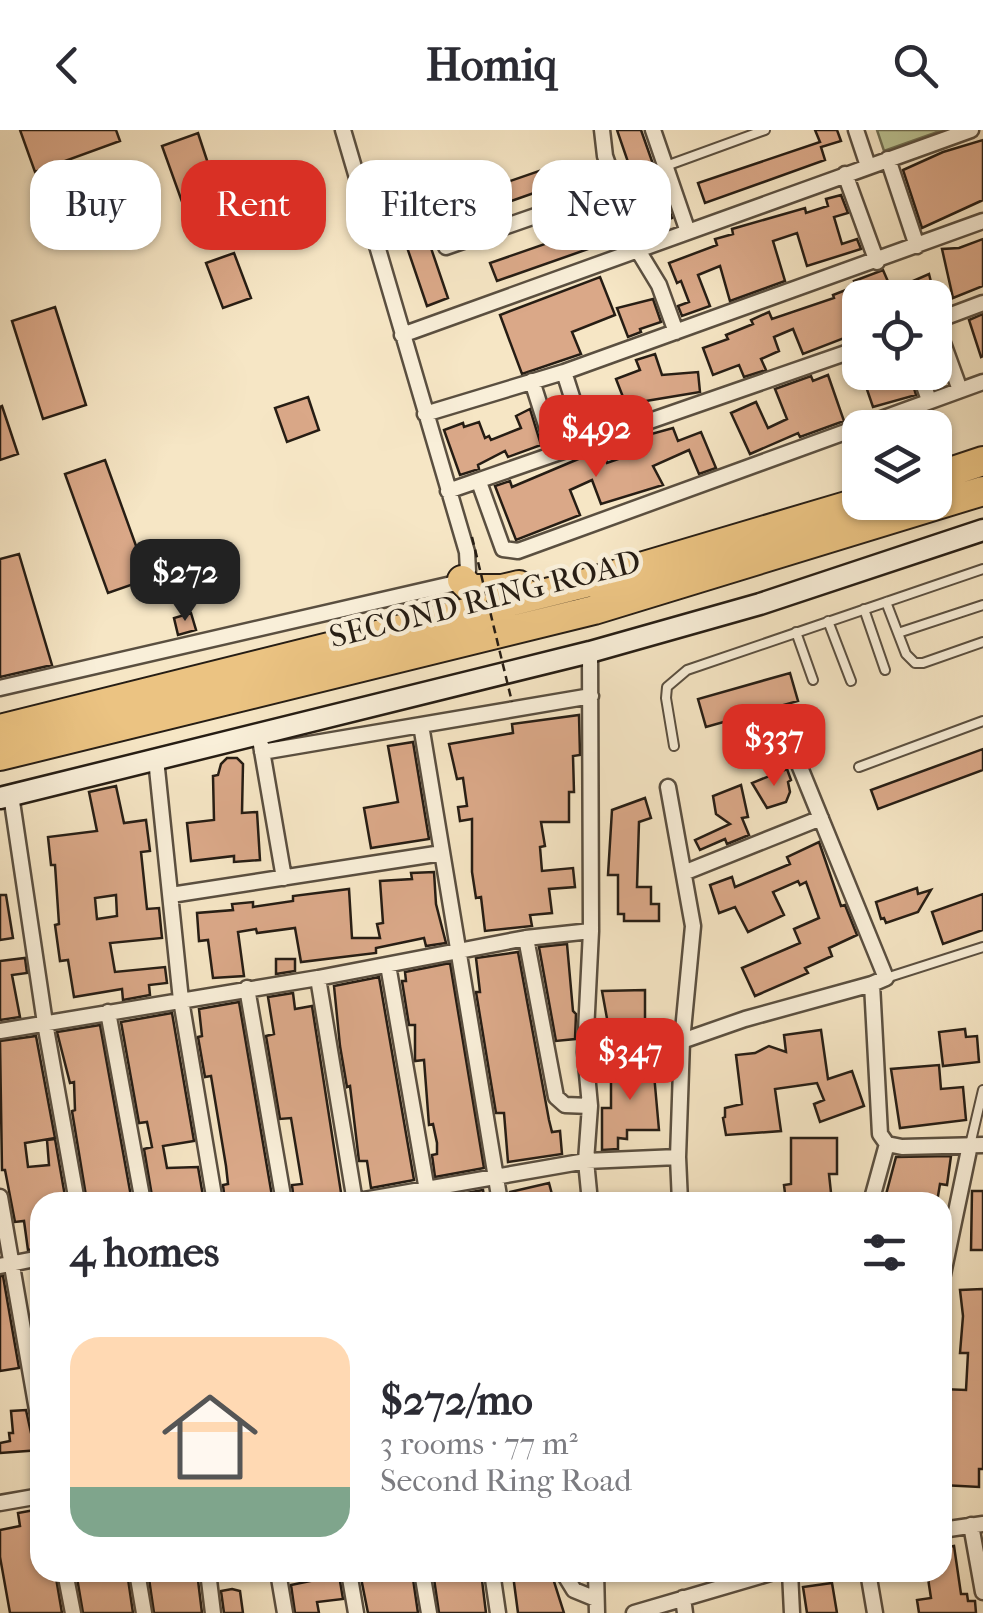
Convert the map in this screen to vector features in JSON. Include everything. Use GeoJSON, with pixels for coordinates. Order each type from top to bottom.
{"type":"FeatureCollection","features":[{"type":"Feature","properties":{"kind":"highway"},"geometry":{"type":"LineString","coordinates":[[952,472],[983,462]]}},
{"type":"Feature","properties":{"kind":"highway","name":"SECOND RING ROAD"},"geometry":{"type":"LineString","coordinates":[[0,756],[594,610],[983,491]]}},
{"type":"Feature","properties":{"kind":"highway","name":"SECOND RING ROAD"},"geometry":{"type":"LineString","coordinates":[[0,729],[667,560],[842,507]]}},
{"type":"Feature","properties":{"kind":"highway"},"geometry":{"type":"LineString","coordinates":[[462,580],[471,590],[502,589],[634,558],[667,560]]}},
{"type":"Feature","properties":{"kind":"street"},"geometry":{"type":"LineString","coordinates":[[0,688],[462,580],[469,562],[343,130]]}},
{"type":"Feature","properties":{"kind":"street"},"geometry":{"type":"LineString","coordinates":[[602,130],[606,160]]}},
{"type":"Feature","properties":{"kind":"street"},"geometry":{"type":"LineString","coordinates":[[653,130],[663,160]]}},
{"type":"Feature","properties":{"kind":"street"},"geometry":{"type":"LineString","coordinates":[[856,130],[868,166]]}},
{"type":"Feature","properties":{"kind":"street"},"geometry":{"type":"LineString","coordinates":[[402,335],[970,130]]}},
{"type":"Feature","properties":{"kind":"street"},"geometry":{"type":"LineString","coordinates":[[888,159],[917,246]]}},
{"type":"Feature","properties":{"kind":"street"},"geometry":{"type":"LineString","coordinates":[[845,174],[877,262]]}},
{"type":"Feature","properties":{"kind":"street"},"geometry":{"type":"LineString","coordinates":[[671,183],[688,232]]}},
{"type":"Feature","properties":{"kind":"street"},"geometry":{"type":"LineString","coordinates":[[425,414],[564,372],[983,221]]}},
{"type":"Feature","properties":{"kind":"street"},"geometry":{"type":"LineString","coordinates":[[639,252],[659,285],[676,332]]}},
{"type":"Feature","properties":{"kind":"street"},"geometry":{"type":"LineString","coordinates":[[960,390],[935,321],[983,303]]}},
{"type":"Feature","properties":{"kind":"street"},"geometry":{"type":"LineString","coordinates":[[448,491],[842,354]]}},
{"type":"Feature","properties":{"kind":"street"},"geometry":{"type":"LineString","coordinates":[[564,372],[586,442]]}},
{"type":"Feature","properties":{"kind":"street"},"geometry":{"type":"LineString","coordinates":[[532,382],[555,453]]}},
{"type":"Feature","properties":{"kind":"street"},"geometry":{"type":"LineString","coordinates":[[479,482],[503,549],[510,552],[983,382]]}},
{"type":"Feature","properties":{"kind":"street"},"geometry":{"type":"LineString","coordinates":[[925,390],[929,400]]}},
{"type":"Feature","properties":{"kind":"street"},"geometry":{"type":"LineString","coordinates":[[260,744],[760,604],[983,530]]}},
{"type":"Feature","properties":{"kind":"street"},"geometry":{"type":"LineString","coordinates":[[589,1192],[586,1052],[591,931],[590,652]]}},
{"type":"Feature","properties":{"kind":"street"},"geometry":{"type":"LineString","coordinates":[[76,1192],[6,796],[156,759],[420,725],[591,696]]}},
{"type":"Feature","properties":{"kind":"street"},"geometry":{"type":"LineString","coordinates":[[420,725],[498,1192]]}},
{"type":"Feature","properties":{"kind":"street"},"geometry":{"type":"LineString","coordinates":[[260,744],[284,878]]}},
{"type":"Feature","properties":{"kind":"street"},"geometry":{"type":"LineString","coordinates":[[793,750],[879,981],[880,1134],[887,1144],[902,1147],[976,1145],[952,1240]]}},
{"type":"Feature","properties":{"kind":"street"},"geometry":{"type":"LineString","coordinates":[[156,759],[181,1000],[212,1192]]}},
{"type":"Feature","properties":{"kind":"street"},"geometry":{"type":"LineString","coordinates":[[668,787],[693,926],[682,1041],[680,1192]]}},
{"type":"Feature","properties":{"kind":"street"},"geometry":{"type":"LineString","coordinates":[[686,872],[821,818]]}},
{"type":"Feature","properties":{"kind":"street"},"geometry":{"type":"LineString","coordinates":[[171,896],[442,853]]}},
{"type":"Feature","properties":{"kind":"street"},"geometry":{"type":"LineString","coordinates":[[0,1030],[318,978],[526,938],[591,931]]}},
{"type":"Feature","properties":{"kind":"street"},"geometry":{"type":"LineString","coordinates":[[526,938],[556,1097],[565,1105],[590,1106]]}},
{"type":"Feature","properties":{"kind":"street"},"geometry":{"type":"LineString","coordinates":[[388,965],[427,1192]]}},
{"type":"Feature","properties":{"kind":"street"},"geometry":{"type":"LineString","coordinates":[[318,978],[352,1192]]}},
{"type":"Feature","properties":{"kind":"street"},"geometry":{"type":"LineString","coordinates":[[586,1052],[682,1041],[879,981]]}},
{"type":"Feature","properties":{"kind":"street"},"geometry":{"type":"LineString","coordinates":[[247,988],[282,1192]]}},
{"type":"Feature","properties":{"kind":"street"},"geometry":{"type":"LineString","coordinates":[[108,1012],[141,1192]]}},
{"type":"Feature","properties":{"kind":"street"},"geometry":{"type":"LineString","coordinates":[[874,1192],[887,1144]]}},
{"type":"Feature","properties":{"kind":"street"},"geometry":{"type":"LineString","coordinates":[[442,1192],[496,1177],[586,1161],[678,1157]]}},
{"type":"Feature","properties":{"kind":"street"},"geometry":{"type":"LineString","coordinates":[[0,1197],[6,1264],[30,1379]]}},
{"type":"Feature","properties":{"kind":"street"},"geometry":{"type":"LineString","coordinates":[[0,1503],[30,1498]]}},
{"type":"Feature","properties":{"kind":"street"},"geometry":{"type":"LineString","coordinates":[[952,1528],[977,1524],[983,1592]]}},
{"type":"Feature","properties":{"kind":"street"},"geometry":{"type":"LineString","coordinates":[[67,1582],[72,1613]]}},
{"type":"Feature","properties":{"kind":"street"},"geometry":{"type":"LineString","coordinates":[[139,1582],[144,1613]]}},
{"type":"Feature","properties":{"kind":"street"},"geometry":{"type":"LineString","coordinates":[[209,1582],[213,1613]]}},
{"type":"Feature","properties":{"kind":"street"},"geometry":{"type":"LineString","coordinates":[[280,1582],[285,1613]]}},
{"type":"Feature","properties":{"kind":"street"},"geometry":{"type":"LineString","coordinates":[[351,1582],[356,1613]]}},
{"type":"Feature","properties":{"kind":"street"},"geometry":{"type":"LineString","coordinates":[[424,1582],[429,1613]]}},
{"type":"Feature","properties":{"kind":"street"},"geometry":{"type":"LineString","coordinates":[[493,1582],[498,1613]]}},
{"type":"Feature","properties":{"kind":"street"},"geometry":{"type":"LineString","coordinates":[[569,1582],[596,1606]]}},
{"type":"Feature","properties":{"kind":"street"},"geometry":{"type":"LineString","coordinates":[[634,1613],[684,1606],[748,1582]]}},
{"type":"Feature","properties":{"kind":"street"},"geometry":{"type":"LineString","coordinates":[[790,1582],[792,1613]]}},
{"type":"Feature","properties":{"kind":"street"},"geometry":{"type":"LineString","coordinates":[[870,1582],[875,1613]]}},
{"type":"Feature","properties":{"kind":"lane"},"geometry":{"type":"LineString","coordinates":[[671,164],[765,130]]}},
{"type":"Feature","properties":{"kind":"lane"},"geometry":{"type":"LineString","coordinates":[[674,746],[667,687],[687,670],[983,568]]}},
{"type":"Feature","properties":{"kind":"lane"},"geometry":{"type":"LineString","coordinates":[[886,602],[906,654],[915,663],[983,642]]}},
{"type":"Feature","properties":{"kind":"lane"},"geometry":{"type":"LineString","coordinates":[[898,633],[983,605]]}},
{"type":"Feature","properties":{"kind":"lane"},"geometry":{"type":"LineString","coordinates":[[864,609],[885,670]]}},
{"type":"Feature","properties":{"kind":"lane"},"geometry":{"type":"LineString","coordinates":[[828,621],[851,681]]}},
{"type":"Feature","properties":{"kind":"lane"},"geometry":{"type":"LineString","coordinates":[[796,632],[813,680]]}},
{"type":"Feature","properties":{"kind":"lane"},"geometry":{"type":"LineString","coordinates":[[859,767],[983,721]]}},
{"type":"Feature","properties":{"kind":"lane"},"geometry":{"type":"LineString","coordinates":[[879,981],[983,947]]}},
{"type":"Feature","properties":{"kind":"lane"},"geometry":{"type":"LineString","coordinates":[[976,1145],[983,1090]]}},
{"type":"Feature","properties":{"kind":"path"},"geometry":{"type":"LineString","coordinates":[[472,537],[512,702]]}},
{"type":"Feature","properties":{"kind":"green space"},"geometry":{"type":"Polygon","coordinates":[[[877,130],[943,130],[884,151],[877,130]]]}},
{"type":"Feature","properties":{"kind":"building"},"geometry":{"type":"Polygon","coordinates":[[[20,130],[116,130],[120,141],[68,160],[31,160],[20,130]]]}},
{"type":"Feature","properties":{"kind":"building"},"geometry":{"type":"Polygon","coordinates":[[[617,130],[641,130],[652,160],[627,160],[617,130]]]}},
{"type":"Feature","properties":{"kind":"building"},"geometry":{"type":"Polygon","coordinates":[[[815,130],[837,130],[841,141],[821,147],[825,160],[705,203],[698,183],[820,142],[815,130]]]}},
{"type":"Feature","properties":{"kind":"building"},"geometry":{"type":"Polygon","coordinates":[[[198,133],[207,160],[181,160],[181,199],[162,146],[198,133]]]}},
{"type":"Feature","properties":{"kind":"building"},"geometry":{"type":"Polygon","coordinates":[[[983,140],[983,200],[922,228],[903,170],[983,140]]]}},
{"type":"Feature","properties":{"kind":"building"},"geometry":{"type":"Polygon","coordinates":[[[532,173],[532,194],[512,201],[512,180],[532,173]]]}},
{"type":"Feature","properties":{"kind":"building"},"geometry":{"type":"Polygon","coordinates":[[[841,195],[848,213],[834,217],[842,244],[857,239],[861,249],[807,266],[797,233],[773,241],[785,281],[730,301],[720,266],[698,275],[710,306],[682,316],[678,306],[689,302],[669,263],[717,245],[715,239],[733,234],[732,229],[805,208],[806,213],[828,206],[826,199],[841,195]]]}},
{"type":"Feature","properties":{"kind":"building"},"geometry":{"type":"Polygon","coordinates":[[[983,239],[983,286],[953,298],[942,249],[959,248],[983,239]]]}},
{"type":"Feature","properties":{"kind":"building"},"geometry":{"type":"Polygon","coordinates":[[[532,248],[585,250],[497,281],[490,263],[532,248]]]}},
{"type":"Feature","properties":{"kind":"building"},"geometry":{"type":"Polygon","coordinates":[[[408,250],[432,250],[448,298],[427,306],[408,250]]]}},
{"type":"Feature","properties":{"kind":"building"},"geometry":{"type":"Polygon","coordinates":[[[234,253],[251,298],[223,308],[206,263],[234,253]]]}},
{"type":"Feature","properties":{"kind":"building"},"geometry":{"type":"Polygon","coordinates":[[[883,270],[887,280],[857,280],[883,270]]]}},
{"type":"Feature","properties":{"kind":"building"},"geometry":{"type":"Polygon","coordinates":[[[600,277],[615,315],[572,332],[581,354],[522,374],[500,315],[600,277]]]}},
{"type":"Feature","properties":{"kind":"building"},"geometry":{"type":"Polygon","coordinates":[[[842,291],[842,339],[803,354],[793,329],[774,337],[779,351],[761,359],[766,370],[744,377],[739,365],[713,375],[703,348],[728,339],[726,335],[753,324],[751,320],[769,312],[772,319],[834,298],[842,291]]]}},
{"type":"Feature","properties":{"kind":"building"},"geometry":{"type":"Polygon","coordinates":[[[653,299],[661,322],[628,337],[617,308],[653,299]]]}},
{"type":"Feature","properties":{"kind":"building"},"geometry":{"type":"Polygon","coordinates":[[[55,307],[86,405],[43,419],[12,321],[55,307]]]}},
{"type":"Feature","properties":{"kind":"building"},"geometry":{"type":"Polygon","coordinates":[[[983,314],[983,356],[981,357],[969,320],[983,314]]]}},
{"type":"Feature","properties":{"kind":"building"},"geometry":{"type":"Polygon","coordinates":[[[655,354],[662,375],[698,372],[700,392],[646,401],[628,410],[616,379],[640,370],[636,360],[655,354]]]}},
{"type":"Feature","properties":{"kind":"building"},"geometry":{"type":"Polygon","coordinates":[[[828,375],[842,422],[800,437],[798,433],[750,454],[731,413],[756,402],[768,428],[787,419],[775,389],[811,376],[813,381],[828,375]]]}},
{"type":"Feature","properties":{"kind":"building"},"geometry":{"type":"Polygon","coordinates":[[[867,390],[914,390],[916,395],[873,407],[867,390]]]}},
{"type":"Feature","properties":{"kind":"building"},"geometry":{"type":"Polygon","coordinates":[[[308,397],[319,430],[287,442],[275,408],[308,397]]]}},
{"type":"Feature","properties":{"kind":"building"},"geometry":{"type":"Polygon","coordinates":[[[0,407],[18,454],[0,460],[0,407]]]}},
{"type":"Feature","properties":{"kind":"building"},"geometry":{"type":"Polygon","coordinates":[[[530,409],[541,445],[508,457],[505,451],[478,465],[479,469],[460,475],[444,430],[479,422],[485,438],[489,436],[491,440],[521,428],[516,416],[530,409]]]}},
{"type":"Feature","properties":{"kind":"building"},"geometry":{"type":"Polygon","coordinates":[[[673,428],[678,441],[701,432],[716,468],[699,474],[689,450],[653,466],[663,485],[601,504],[592,480],[570,490],[580,515],[516,540],[495,486],[510,481],[512,487],[602,449],[607,463],[627,456],[622,442],[673,428]]]}},
{"type":"Feature","properties":{"kind":"building"},"geometry":{"type":"Polygon","coordinates":[[[105,460],[148,579],[108,593],[65,474],[105,460]]]}},
{"type":"Feature","properties":{"kind":"building"},"geometry":{"type":"Polygon","coordinates":[[[19,554],[52,665],[0,677],[0,559],[19,554]]]}},
{"type":"Feature","properties":{"kind":"building"},"geometry":{"type":"Polygon","coordinates":[[[191,613],[196,630],[178,635],[174,618],[191,613]]]}},
{"type":"Feature","properties":{"kind":"building"},"geometry":{"type":"Polygon","coordinates":[[[790,673],[798,701],[706,727],[698,699],[790,673]]]}},
{"type":"Feature","properties":{"kind":"building"},"geometry":{"type":"Polygon","coordinates":[[[579,715],[580,755],[573,756],[574,792],[569,792],[569,822],[541,822],[545,846],[540,847],[542,871],[573,868],[575,887],[549,889],[552,913],[530,915],[532,926],[485,931],[481,897],[476,898],[472,872],[472,819],[460,821],[458,807],[467,806],[463,778],[457,779],[449,744],[513,733],[512,724],[579,715]]]}},
{"type":"Feature","properties":{"kind":"building"},"geometry":{"type":"Polygon","coordinates":[[[413,742],[429,839],[371,848],[364,808],[398,802],[388,746],[413,742]]]}},
{"type":"Feature","properties":{"kind":"building"},"geometry":{"type":"Polygon","coordinates":[[[983,749],[983,770],[878,809],[871,790],[983,749]]]}},
{"type":"Feature","properties":{"kind":"building"},"geometry":{"type":"Polygon","coordinates":[[[227,758],[237,758],[243,764],[242,813],[257,812],[260,860],[234,862],[234,856],[191,861],[187,823],[214,820],[213,776],[218,775],[227,758]]]}},
{"type":"Feature","properties":{"kind":"building"},"geometry":{"type":"Polygon","coordinates":[[[787,769],[791,780],[786,802],[767,808],[752,783],[787,769]]]}},
{"type":"Feature","properties":{"kind":"building"},"geometry":{"type":"Polygon","coordinates":[[[741,785],[748,817],[742,818],[749,835],[727,844],[725,839],[700,850],[695,840],[730,824],[716,814],[713,796],[741,785]]]}},
{"type":"Feature","properties":{"kind":"building"},"geometry":{"type":"Polygon","coordinates":[[[116,786],[124,823],[146,820],[150,851],[141,852],[147,909],[159,908],[162,938],[110,943],[115,972],[165,967],[167,983],[149,985],[150,995],[123,1000],[122,989],[74,997],[68,960],[60,961],[55,925],[59,924],[55,865],[51,865],[48,837],[97,831],[89,792],[116,786]],[[116,895],[95,898],[97,919],[117,916],[116,895]]]}},
{"type":"Feature","properties":{"kind":"building"},"geometry":{"type":"Polygon","coordinates":[[[645,798],[651,818],[639,822],[637,887],[651,887],[651,904],[659,904],[659,921],[624,921],[624,914],[618,914],[618,875],[608,875],[612,810],[645,798]]]}},
{"type":"Feature","properties":{"kind":"building"},"geometry":{"type":"Polygon","coordinates":[[[819,842],[841,906],[845,905],[857,935],[829,948],[832,956],[805,968],[808,973],[755,996],[742,968],[800,943],[794,929],[819,918],[806,882],[800,885],[798,881],[773,892],[784,915],[748,932],[735,907],[719,913],[710,885],[732,877],[735,887],[790,864],[787,857],[819,842]]]}},
{"type":"Feature","properties":{"kind":"building"},"geometry":{"type":"Polygon","coordinates":[[[434,872],[436,904],[446,943],[426,946],[424,938],[376,948],[376,953],[301,962],[295,928],[257,933],[256,929],[238,932],[244,976],[213,978],[208,940],[199,941],[197,913],[233,910],[232,904],[253,902],[253,907],[293,901],[293,896],[349,889],[352,938],[380,938],[380,881],[412,879],[411,873],[434,872]]]}},
{"type":"Feature","properties":{"kind":"building"},"geometry":{"type":"Polygon","coordinates":[[[917,888],[918,894],[931,890],[918,912],[886,923],[881,919],[876,902],[917,888]]]}},
{"type":"Feature","properties":{"kind":"building"},"geometry":{"type":"Polygon","coordinates":[[[983,894],[983,930],[943,944],[932,912],[983,894]]]}},
{"type":"Feature","properties":{"kind":"building"},"geometry":{"type":"Polygon","coordinates":[[[0,895],[6,895],[13,938],[0,940],[0,895]]]}},
{"type":"Feature","properties":{"kind":"building"},"geometry":{"type":"Polygon","coordinates":[[[567,944],[576,1014],[575,1039],[556,1041],[539,947],[567,944]]]}},
{"type":"Feature","properties":{"kind":"building"},"geometry":{"type":"Polygon","coordinates":[[[518,952],[549,1120],[552,1132],[560,1131],[562,1154],[508,1162],[504,1113],[496,1113],[476,992],[480,992],[476,958],[518,952]]]}},
{"type":"Feature","properties":{"kind":"building"},"geometry":{"type":"Polygon","coordinates":[[[25,958],[27,973],[12,975],[20,1017],[0,1020],[0,961],[25,958]]]}},
{"type":"Feature","properties":{"kind":"building"},"geometry":{"type":"Polygon","coordinates":[[[276,959],[295,959],[295,971],[276,974],[276,959]]]}},
{"type":"Feature","properties":{"kind":"building"},"geometry":{"type":"Polygon","coordinates":[[[450,963],[484,1168],[435,1177],[432,1155],[437,1154],[437,1143],[433,1124],[429,1125],[424,1060],[415,1061],[415,1025],[409,1025],[402,981],[406,981],[405,972],[450,963]]]}},
{"type":"Feature","properties":{"kind":"building"},"geometry":{"type":"Polygon","coordinates":[[[379,977],[414,1180],[371,1188],[367,1161],[359,1161],[334,986],[379,977]]]}},
{"type":"Feature","properties":{"kind":"building"},"geometry":{"type":"Polygon","coordinates":[[[645,990],[645,1033],[610,1035],[602,991],[645,990]]]}},
{"type":"Feature","properties":{"kind":"building"},"geometry":{"type":"Polygon","coordinates":[[[293,993],[295,1009],[312,1006],[341,1192],[293,1192],[292,1185],[302,1184],[291,1118],[280,1119],[266,1036],[274,1034],[268,997],[293,993]]]}},
{"type":"Feature","properties":{"kind":"building"},"geometry":{"type":"Polygon","coordinates":[[[239,1002],[271,1192],[224,1192],[223,1185],[228,1184],[226,1166],[211,1076],[205,1077],[198,1037],[202,1036],[199,1009],[239,1002]]]}},
{"type":"Feature","properties":{"kind":"building"},"geometry":{"type":"Polygon","coordinates":[[[172,1013],[194,1141],[163,1146],[167,1168],[198,1167],[202,1192],[151,1192],[144,1149],[152,1147],[147,1122],[139,1123],[121,1022],[172,1013]]]}},
{"type":"Feature","properties":{"kind":"building"},"geometry":{"type":"Polygon","coordinates":[[[100,1025],[130,1192],[85,1192],[72,1111],[74,1082],[70,1083],[57,1032],[100,1025]]]}},
{"type":"Feature","properties":{"kind":"building"},"geometry":{"type":"Polygon","coordinates":[[[965,1029],[966,1037],[977,1036],[979,1062],[943,1066],[939,1032],[965,1029]]]}},
{"type":"Feature","properties":{"kind":"building"},"geometry":{"type":"Polygon","coordinates":[[[821,1030],[828,1079],[852,1071],[864,1106],[820,1122],[814,1104],[824,1100],[817,1083],[775,1089],[781,1131],[726,1135],[725,1108],[742,1104],[736,1055],[755,1053],[769,1046],[786,1052],[784,1035],[821,1030]]]}},
{"type":"Feature","properties":{"kind":"building"},"geometry":{"type":"Polygon","coordinates":[[[36,1036],[55,1138],[25,1143],[28,1167],[49,1165],[47,1140],[55,1139],[64,1192],[30,1192],[28,1250],[24,1221],[15,1222],[2,1170],[0,1041],[36,1036]]]}},
{"type":"Feature","properties":{"kind":"building"},"geometry":{"type":"Polygon","coordinates":[[[653,1063],[659,1130],[627,1130],[627,1139],[618,1138],[618,1149],[602,1150],[602,1108],[611,1108],[611,1065],[653,1063]]]}},
{"type":"Feature","properties":{"kind":"building"},"geometry":{"type":"Polygon","coordinates":[[[939,1065],[941,1089],[963,1087],[966,1120],[900,1128],[891,1069],[939,1065]]]}},
{"type":"Feature","properties":{"kind":"building"},"geometry":{"type":"Polygon","coordinates":[[[791,1138],[837,1138],[837,1174],[829,1174],[831,1192],[785,1192],[784,1185],[791,1184],[791,1138]]]}},
{"type":"Feature","properties":{"kind":"building"},"geometry":{"type":"Polygon","coordinates":[[[951,1156],[947,1185],[940,1184],[939,1192],[887,1192],[896,1157],[951,1156]]]}},
{"type":"Feature","properties":{"kind":"building"},"geometry":{"type":"Polygon","coordinates":[[[549,1183],[551,1192],[510,1192],[549,1183]]]}},
{"type":"Feature","properties":{"kind":"building"},"geometry":{"type":"Polygon","coordinates":[[[972,1191],[983,1191],[983,1250],[971,1250],[972,1191]]]}},
{"type":"Feature","properties":{"kind":"building"},"geometry":{"type":"Polygon","coordinates":[[[0,1276],[19,1368],[0,1371],[0,1276]]]}},
{"type":"Feature","properties":{"kind":"building"},"geometry":{"type":"Polygon","coordinates":[[[983,1289],[983,1469],[979,1469],[979,1487],[952,1486],[952,1389],[966,1390],[968,1353],[960,1353],[960,1290],[983,1289]]]}},
{"type":"Feature","properties":{"kind":"building"},"geometry":{"type":"Polygon","coordinates":[[[26,1410],[30,1451],[0,1453],[0,1443],[10,1441],[9,1433],[13,1433],[11,1411],[26,1410]]]}},
{"type":"Feature","properties":{"kind":"building"},"geometry":{"type":"Polygon","coordinates":[[[30,1511],[30,1582],[57,1582],[62,1613],[10,1613],[0,1557],[0,1530],[20,1526],[18,1513],[30,1511]]]}},
{"type":"Feature","properties":{"kind":"building"},"geometry":{"type":"Polygon","coordinates":[[[952,1546],[961,1594],[967,1594],[968,1601],[975,1601],[976,1613],[919,1613],[917,1600],[931,1598],[929,1582],[952,1582],[952,1546]]]}},
{"type":"Feature","properties":{"kind":"building"},"geometry":{"type":"Polygon","coordinates":[[[78,1582],[128,1582],[133,1613],[83,1613],[78,1582]]]}},
{"type":"Feature","properties":{"kind":"building"},"geometry":{"type":"Polygon","coordinates":[[[149,1582],[198,1582],[202,1613],[154,1613],[149,1582]]]}},
{"type":"Feature","properties":{"kind":"building"},"geometry":{"type":"Polygon","coordinates":[[[340,1582],[343,1599],[317,1602],[319,1613],[295,1613],[291,1585],[340,1582]]]}},
{"type":"Feature","properties":{"kind":"building"},"geometry":{"type":"Polygon","coordinates":[[[362,1582],[413,1582],[418,1613],[368,1613],[362,1582]]]}},
{"type":"Feature","properties":{"kind":"building"},"geometry":{"type":"Polygon","coordinates":[[[434,1582],[482,1582],[486,1613],[439,1613],[434,1582]]]}},
{"type":"Feature","properties":{"kind":"building"},"geometry":{"type":"Polygon","coordinates":[[[514,1582],[554,1582],[564,1613],[518,1613],[514,1582]]]}},
{"type":"Feature","properties":{"kind":"building"},"geometry":{"type":"Polygon","coordinates":[[[832,1583],[837,1613],[807,1613],[803,1587],[832,1583]]]}},
{"type":"Feature","properties":{"kind":"building"},"geometry":{"type":"Polygon","coordinates":[[[221,1591],[240,1591],[243,1613],[224,1613],[221,1591]]]}}]}
